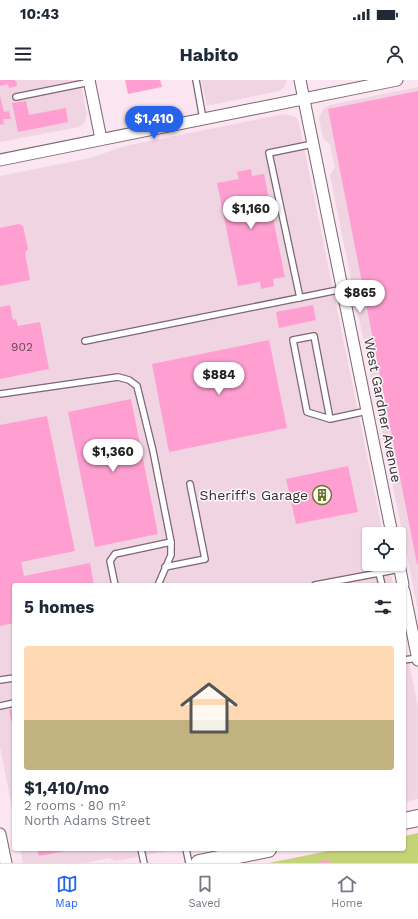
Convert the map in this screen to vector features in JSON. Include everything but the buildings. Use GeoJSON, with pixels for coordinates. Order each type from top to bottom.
{"type":"FeatureCollection","features":[{"type":"Feature","properties":{"kind":"main road"},"geometry":{"type":"LineString","coordinates":[[406,821],[418,818]]}},
{"type":"Feature","properties":{"kind":"main road"},"geometry":{"type":"LineString","coordinates":[[199,863],[258,851]]}},
{"type":"Feature","properties":{"kind":"street","name":"West Gardner Avenue"},"geometry":{"type":"LineString","coordinates":[[300,80],[391,527]]}},
{"type":"Feature","properties":{"kind":"street"},"geometry":{"type":"LineString","coordinates":[[0,160],[397,80]]}},
{"type":"Feature","properties":{"kind":"street"},"geometry":{"type":"LineString","coordinates":[[90,81],[101,139]]}},
{"type":"Feature","properties":{"kind":"street"},"geometry":{"type":"LineString","coordinates":[[400,571],[403,583]]}},
{"type":"Feature","properties":{"kind":"street"},"geometry":{"type":"LineString","coordinates":[[406,601],[418,659]]}},
{"type":"Feature","properties":{"kind":"street"},"geometry":{"type":"LineString","coordinates":[[0,834],[6,863]]}},
{"type":"Feature","properties":{"kind":"lane"},"geometry":{"type":"LineString","coordinates":[[196,80],[203,119]]}},
{"type":"Feature","properties":{"kind":"lane"},"geometry":{"type":"LineString","coordinates":[[16,97],[90,81]]}},
{"type":"Feature","properties":{"kind":"lane"},"geometry":{"type":"LineString","coordinates":[[300,298],[269,153],[313,144]]}},
{"type":"Feature","properties":{"kind":"lane"},"geometry":{"type":"LineString","coordinates":[[85,341],[343,289]]}},
{"type":"Feature","properties":{"kind":"lane"},"geometry":{"type":"LineString","coordinates":[[330,419],[314,336],[293,340],[307,412],[330,419],[367,411]]}},
{"type":"Feature","properties":{"kind":"lane"},"geometry":{"type":"LineString","coordinates":[[0,394],[118,377],[129,380],[137,386],[153,451],[171,542],[171,555],[159,583]]}},
{"type":"Feature","properties":{"kind":"lane"},"geometry":{"type":"LineString","coordinates":[[165,567],[205,559],[190,484]]}},
{"type":"Feature","properties":{"kind":"lane"},"geometry":{"type":"LineString","coordinates":[[114,583],[110,560],[115,554],[171,542]]}},
{"type":"Feature","properties":{"kind":"lane"},"geometry":{"type":"LineString","coordinates":[[326,583],[385,571]]}},
{"type":"Feature","properties":{"kind":"lane"},"geometry":{"type":"LineString","coordinates":[[379,573],[382,583]]}},
{"type":"Feature","properties":{"kind":"lane"},"geometry":{"type":"LineString","coordinates":[[406,660],[418,659]]}},
{"type":"Feature","properties":{"kind":"lane"},"geometry":{"type":"LineString","coordinates":[[0,680],[12,678]]}},
{"type":"Feature","properties":{"kind":"lane"},"geometry":{"type":"LineString","coordinates":[[0,706],[12,703]]}},
{"type":"Feature","properties":{"kind":"lane"},"geometry":{"type":"LineString","coordinates":[[141,851],[144,863]]}},
{"type":"Feature","properties":{"kind":"lane"},"geometry":{"type":"LineString","coordinates":[[186,851],[189,863]]}},
{"type":"Feature","properties":{"kind":"shaded area"},"geometry":{"type":"Polygon","coordinates":[[[0,80],[80,80],[87,115],[85,122],[79,127],[0,142],[0,80]]]}},
{"type":"Feature","properties":{"kind":"shaded area"},"geometry":{"type":"Polygon","coordinates":[[[201,80],[287,80],[284,88],[279,91],[207,106],[201,80]]]}},
{"type":"Feature","properties":{"kind":"shaded area"},"geometry":{"type":"Polygon","coordinates":[[[418,87],[418,610],[406,551],[406,527],[401,527],[330,175],[335,167],[330,144],[323,139],[319,118],[324,108],[330,105],[418,87]]]}},
{"type":"Feature","properties":{"kind":"shaded area"},"geometry":{"type":"Polygon","coordinates":[[[284,114],[296,117],[299,123],[382,527],[362,527],[362,571],[390,571],[393,583],[12,583],[12,807],[0,747],[0,176],[90,158],[125,146],[284,114]]]}},
{"type":"Feature","properties":{"kind":"shaded area"},"geometry":{"type":"Polygon","coordinates":[[[406,648],[418,706],[418,799],[406,802],[406,648]]]}},
{"type":"Feature","properties":{"kind":"shaded area"},"geometry":{"type":"Polygon","coordinates":[[[20,851],[166,851],[116,861],[108,858],[84,863],[23,863],[20,851]]]}},
{"type":"Feature","properties":{"kind":"green space"},"geometry":{"type":"Polygon","coordinates":[[[418,833],[418,863],[269,863],[328,851],[406,851],[406,836],[418,833]]]}},
{"type":"Feature","properties":{"kind":"place","name":"Sheriff's Garage"},"geometry":{"type":"Point","coordinates":[322,495]}}]}
